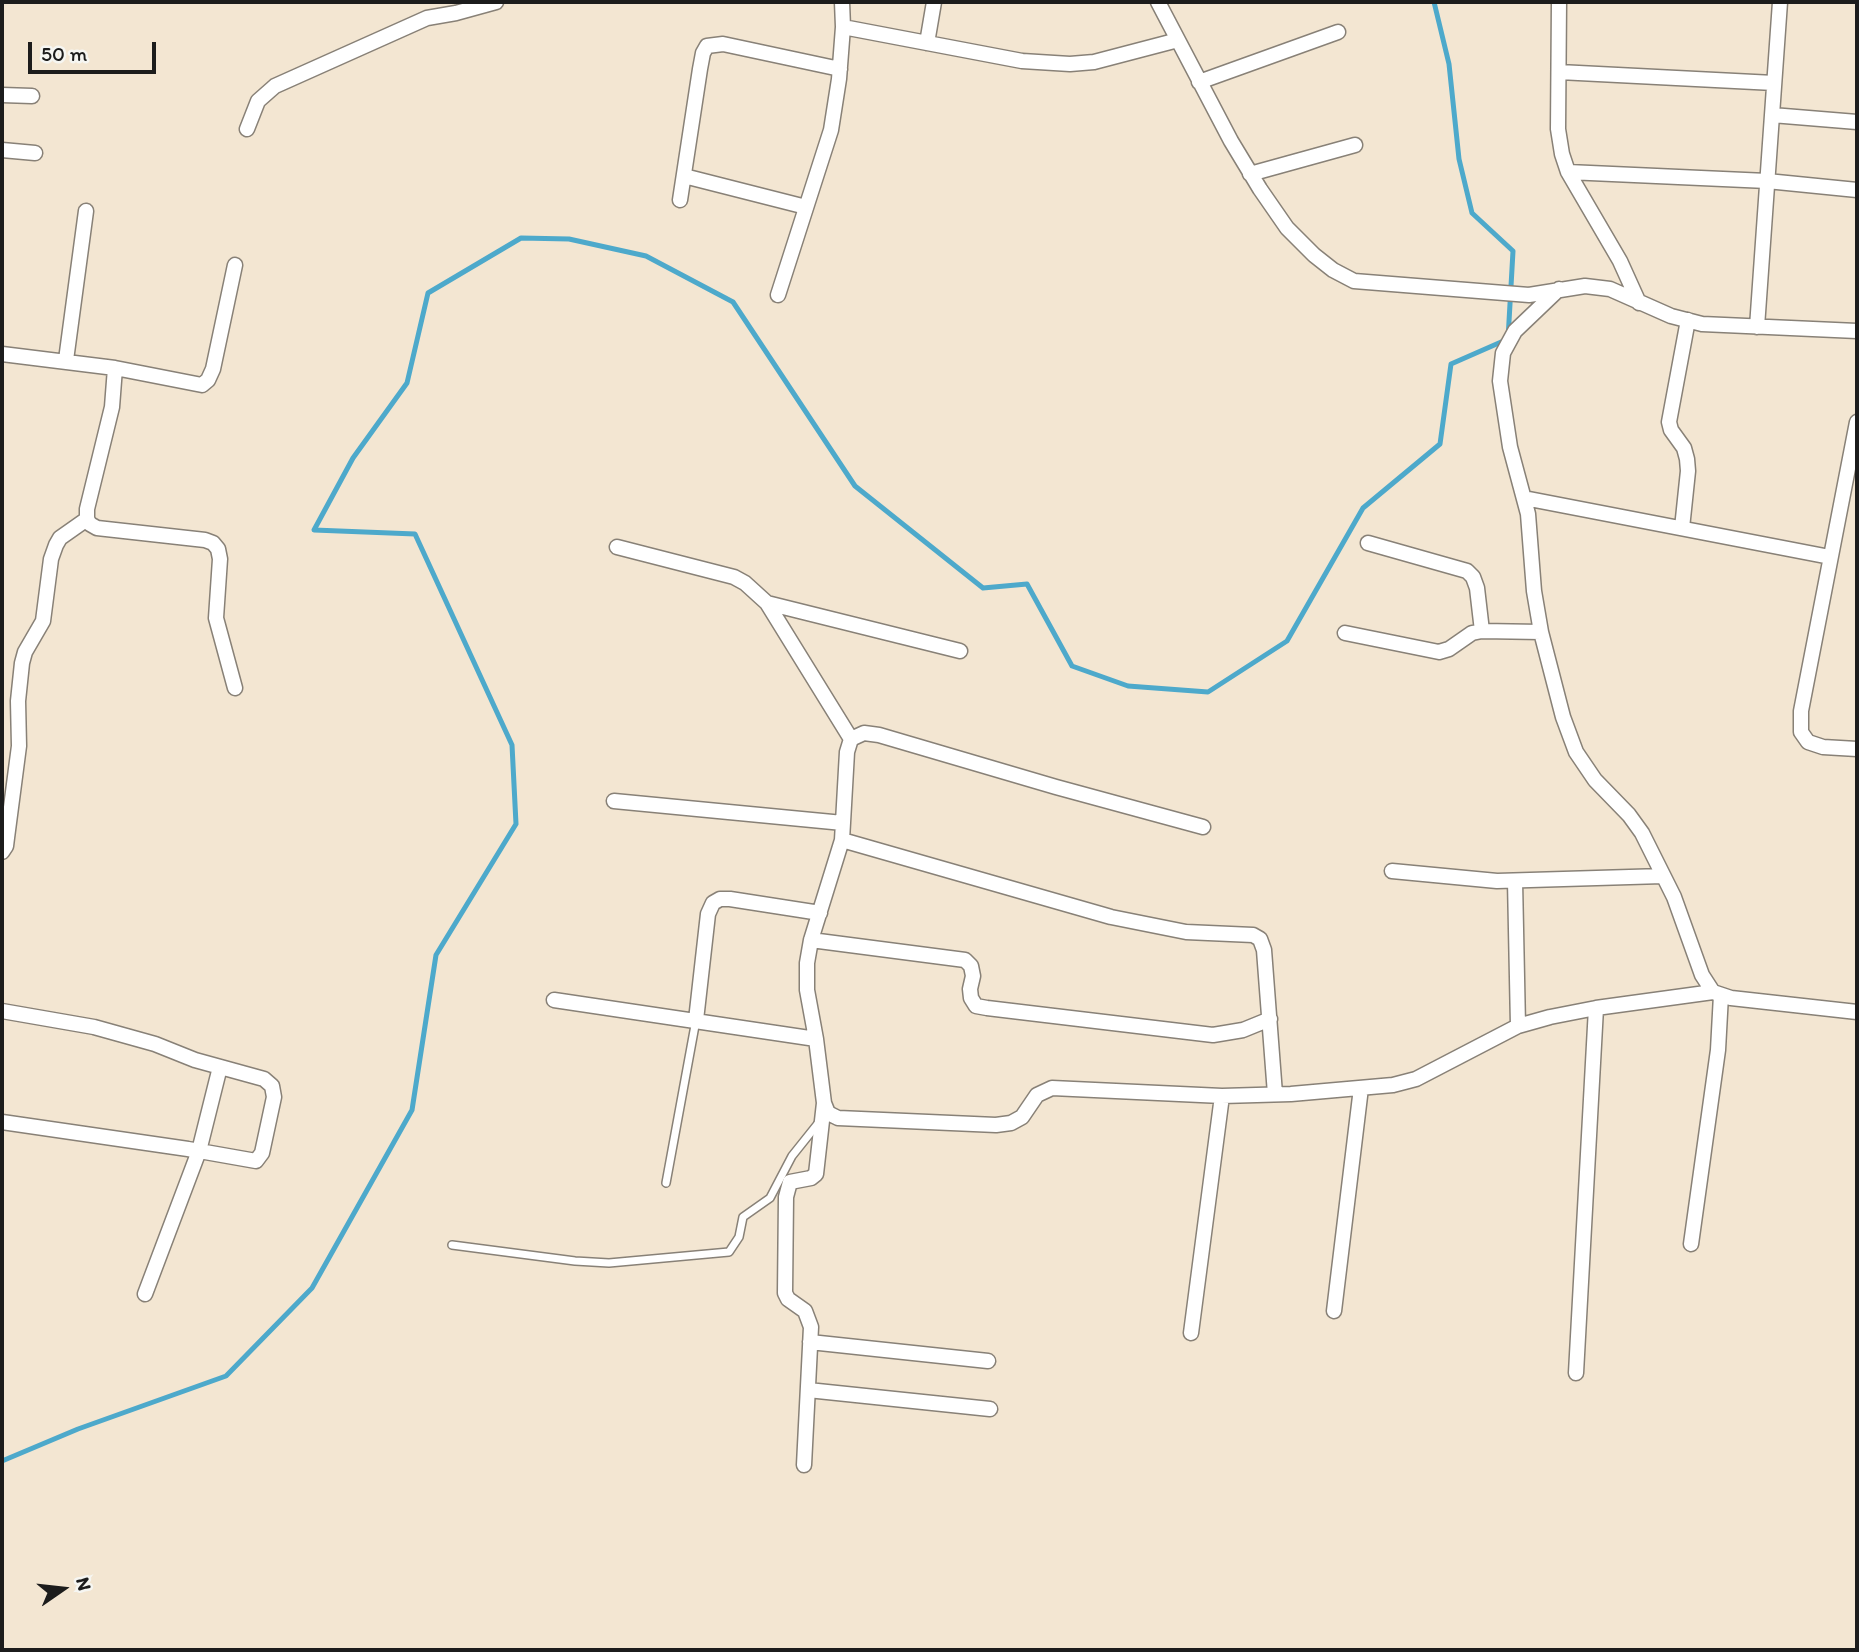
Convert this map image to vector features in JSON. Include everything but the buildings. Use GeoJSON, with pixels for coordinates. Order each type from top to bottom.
{"type":"FeatureCollection","features":[{"type":"Feature","properties":{"kind":"street"},"geometry":{"type":"LineString","coordinates":[[247,129],[258,101],[275,86],[427,18],[496,2]]}},
{"type":"Feature","properties":{"kind":"street"},"geometry":{"type":"LineString","coordinates":[[778,295],[831,130],[840,69],[842,2]]}},
{"type":"Feature","properties":{"kind":"street"},"geometry":{"type":"LineString","coordinates":[[927,43],[934,2]]}},
{"type":"Feature","properties":{"kind":"street"},"geometry":{"type":"LineString","coordinates":[[1158,2],[1250,174],[1287,228],[1314,256],[1354,281],[1530,295],[1585,286],[1610,289],[1639,303],[1702,324],[1857,331]]}},
{"type":"Feature","properties":{"kind":"street"},"geometry":{"type":"LineString","coordinates":[[1559,2],[1558,129],[1562,153],[1568,172],[1620,261],[1639,303]]}},
{"type":"Feature","properties":{"kind":"street"},"geometry":{"type":"LineString","coordinates":[[1757,327],[1780,2]]}},
{"type":"Feature","properties":{"kind":"street"},"geometry":{"type":"LineString","coordinates":[[843,27],[1022,61],[1070,64],[1094,62],[1178,40]]}},
{"type":"Feature","properties":{"kind":"street"},"geometry":{"type":"LineString","coordinates":[[1199,82],[1338,32]]}},
{"type":"Feature","properties":{"kind":"street"},"geometry":{"type":"LineString","coordinates":[[680,200],[702,53],[707,46],[723,44],[840,69]]}},
{"type":"Feature","properties":{"kind":"street"},"geometry":{"type":"LineString","coordinates":[[1559,72],[1774,83]]}},
{"type":"Feature","properties":{"kind":"street"},"geometry":{"type":"LineString","coordinates":[[2,95],[32,96]]}},
{"type":"Feature","properties":{"kind":"street"},"geometry":{"type":"LineString","coordinates":[[1772,115],[1857,122]]}},
{"type":"Feature","properties":{"kind":"street"},"geometry":{"type":"LineString","coordinates":[[1250,174],[1354,145]]}},
{"type":"Feature","properties":{"kind":"street"},"geometry":{"type":"LineString","coordinates":[[2,150],[34,153]]}},
{"type":"Feature","properties":{"kind":"street"},"geometry":{"type":"LineString","coordinates":[[1568,172],[1768,181],[1857,190]]}},
{"type":"Feature","properties":{"kind":"street"},"geometry":{"type":"LineString","coordinates":[[684,176],[806,207]]}},
{"type":"Feature","properties":{"kind":"street"},"geometry":{"type":"LineString","coordinates":[[66,360],[86,211]]}},
{"type":"Feature","properties":{"kind":"street"},"geometry":{"type":"LineString","coordinates":[[2,354],[66,360],[202,385],[208,380],[213,369],[235,265]]}},
{"type":"Feature","properties":{"kind":"street"},"geometry":{"type":"LineString","coordinates":[[1559,289],[1515,331],[1503,353],[1500,381],[1504,414],[1524,498],[1541,632],[1563,717],[1576,752],[1594,780],[1642,832],[1674,897],[1702,975],[1717,993],[1718,1050],[1691,1244]]}},
{"type":"Feature","properties":{"kind":"street"},"geometry":{"type":"LineString","coordinates":[[1682,528],[1687,459],[1684,448],[1671,430],[1669,422],[1688,320]]}},
{"type":"Feature","properties":{"kind":"street"},"geometry":{"type":"LineString","coordinates":[[115,368],[112,407],[86,509],[87,519],[97,528],[213,543],[220,559],[216,618],[235,688]]}},
{"type":"Feature","properties":{"kind":"street"},"geometry":{"type":"LineString","coordinates":[[1857,422],[1801,711],[1801,732],[1808,742],[1823,747],[1857,749]]}},
{"type":"Feature","properties":{"kind":"street"},"geometry":{"type":"LineString","coordinates":[[1524,498],[1830,557]]}},
{"type":"Feature","properties":{"kind":"street"},"geometry":{"type":"LineString","coordinates":[[2,852],[8,838],[19,746],[22,663],[25,652],[43,621],[51,559],[56,545],[60,538],[87,519]]}},
{"type":"Feature","properties":{"kind":"street"},"geometry":{"type":"LineString","coordinates":[[1368,544],[1467,571],[1477,588],[1482,631]]}},
{"type":"Feature","properties":{"kind":"street"},"geometry":{"type":"LineString","coordinates":[[617,547],[734,577],[745,583],[767,603],[851,739]]}},
{"type":"Feature","properties":{"kind":"street"},"geometry":{"type":"LineString","coordinates":[[767,603],[960,651]]}},
{"type":"Feature","properties":{"kind":"street"},"geometry":{"type":"LineString","coordinates":[[1345,633],[1439,652],[1449,649],[1472,633],[1482,631],[1541,632]]}},
{"type":"Feature","properties":{"kind":"street"},"geometry":{"type":"LineString","coordinates":[[804,1465],[809,1318],[785,1293],[786,1197],[790,1182],[811,1178],[816,1174],[823,1110],[816,1039],[807,990],[807,963],[811,940],[842,840],[846,752],[851,739],[864,733],[879,735],[1203,827]]}},
{"type":"Feature","properties":{"kind":"street"},"geometry":{"type":"LineString","coordinates":[[614,801],[844,823]]}},
{"type":"Feature","properties":{"kind":"street"},"geometry":{"type":"LineString","coordinates":[[842,840],[1111,917],[1186,932],[1253,934],[1260,939],[1264,950],[1276,1094]]}},
{"type":"Feature","properties":{"kind":"street"},"geometry":{"type":"LineString","coordinates":[[1392,871],[1469,880],[1515,881],[1663,876]]}},
{"type":"Feature","properties":{"kind":"street"},"geometry":{"type":"LineString","coordinates":[[1515,881],[1518,1026]]}},
{"type":"Feature","properties":{"kind":"street"},"geometry":{"type":"LineString","coordinates":[[696,1020],[708,914],[713,903],[730,899],[820,913]]}},
{"type":"Feature","properties":{"kind":"street"},"geometry":{"type":"LineString","coordinates":[[811,940],[965,960],[971,966],[973,976],[971,998],[976,1006],[987,1008],[1213,1035],[1243,1030],[1269,1019]]}},
{"type":"Feature","properties":{"kind":"street"},"geometry":{"type":"LineString","coordinates":[[823,1110],[838,1118],[996,1125],[1012,1123],[1022,1117],[1037,1095],[1052,1088],[1222,1096],[1393,1085],[1416,1079],[1518,1026],[1596,1008],[1717,993],[1731,998],[1844,1008],[1857,1012]]}},
{"type":"Feature","properties":{"kind":"street"},"geometry":{"type":"LineString","coordinates":[[554,1000],[816,1039]]}},
{"type":"Feature","properties":{"kind":"street"},"geometry":{"type":"LineString","coordinates":[[1576,1373],[1596,1008]]}},
{"type":"Feature","properties":{"kind":"street"},"geometry":{"type":"LineString","coordinates":[[2,1011],[94,1027],[155,1044],[195,1060],[264,1079],[272,1086],[274,1097],[262,1153],[256,1161],[2,1122]]}},
{"type":"Feature","properties":{"kind":"street"},"geometry":{"type":"LineString","coordinates":[[145,1294],[199,1151],[220,1067]]}},
{"type":"Feature","properties":{"kind":"street"},"geometry":{"type":"LineString","coordinates":[[1334,1311],[1361,1088]]}},
{"type":"Feature","properties":{"kind":"street"},"geometry":{"type":"LineString","coordinates":[[1191,1333],[1222,1096]]}},
{"type":"Feature","properties":{"kind":"street"},"geometry":{"type":"LineString","coordinates":[[810,1342],[988,1360]]}},
{"type":"Feature","properties":{"kind":"street"},"geometry":{"type":"LineString","coordinates":[[808,1390],[990,1409]]}},
{"type":"Feature","properties":{"kind":"lane"},"geometry":{"type":"LineString","coordinates":[[666,1183],[696,1020]]}},
{"type":"Feature","properties":{"kind":"lane"},"geometry":{"type":"LineString","coordinates":[[452,1245],[601,1263],[729,1252],[739,1237],[743,1217],[770,1198],[792,1156],[823,1110]]}},
{"type":"Feature","properties":{"kind":"waterway"},"geometry":{"type":"LineString","coordinates":[[2,1461],[78,1429],[226,1376],[312,1288],[412,1110],[436,955],[516,824],[512,745],[415,534],[314,530],[353,458],[407,383],[428,293],[521,238],[569,239],[646,256],[733,302],[855,486],[983,588],[1027,584],[1072,666],[1128,686],[1208,692],[1287,641],[1363,508],[1440,444],[1451,364],[1508,339],[1513,251],[1472,213],[1459,159],[1449,64],[1434,2]]}}]}
